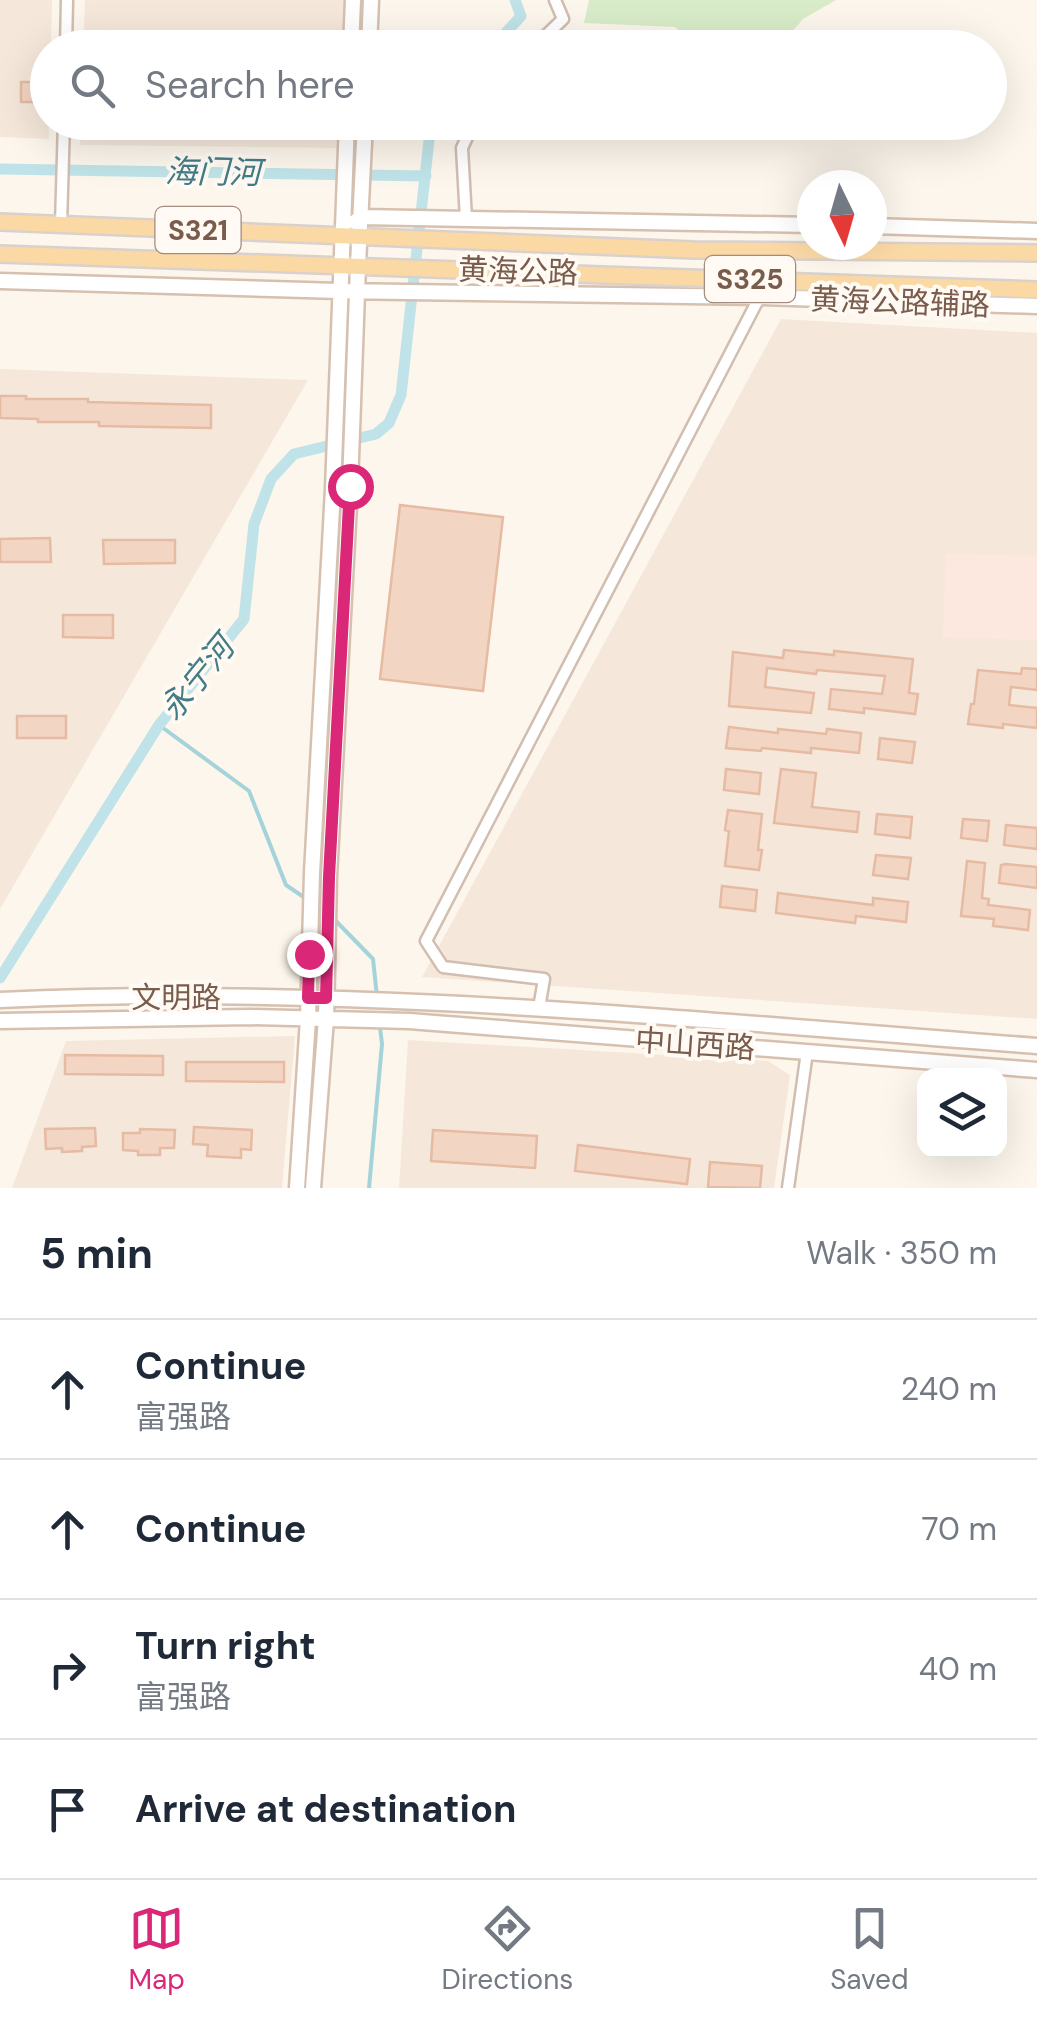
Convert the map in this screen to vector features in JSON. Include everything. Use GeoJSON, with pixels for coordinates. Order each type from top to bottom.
{"type":"FeatureCollection","features":[{"type":"Feature","properties":{"kind":"main road"},"geometry":{"type":"LineString","coordinates":[[352,30],[353,0]]}},
{"type":"Feature","properties":{"kind":"main road"},"geometry":{"type":"LineString","coordinates":[[370,30],[371,0]]}},
{"type":"Feature","properties":{"kind":"main road"},"geometry":{"type":"LineString","coordinates":[[297,1188],[333,489],[346,140]]}},
{"type":"Feature","properties":{"kind":"main road"},"geometry":{"type":"LineString","coordinates":[[313,1188],[326,1019],[329,877],[364,140]]}},
{"type":"Feature","properties":{"kind":"main road"},"geometry":{"type":"LineString","coordinates":[[341,236],[361,217],[797,225]]}},
{"type":"Feature","properties":{"kind":"main road","name":"黄海公路"},"geometry":{"type":"LineString","coordinates":[[0,222],[694,250],[1037,252]]}},
{"type":"Feature","properties":{"kind":"main road"},"geometry":{"type":"LineString","coordinates":[[887,226],[1037,230]]}},
{"type":"Feature","properties":{"kind":"main road","name":"黄海公路"},"geometry":{"type":"LineString","coordinates":[[0,254],[1037,290]]}},
{"type":"Feature","properties":{"kind":"main road"},"geometry":{"type":"LineString","coordinates":[[0,280],[356,292]]}},
{"type":"Feature","properties":{"kind":"main road","name":"黄海公路辅路"},"geometry":{"type":"LineString","coordinates":[[356,292],[760,297],[1037,306]]}},
{"type":"Feature","properties":{"kind":"main road","name":"中山西路"},"geometry":{"type":"LineString","coordinates":[[353,999],[539,1008],[1037,1046]]}},
{"type":"Feature","properties":{"kind":"main road","name":"文明路"},"geometry":{"type":"LineString","coordinates":[[0,1000],[353,999]]}},
{"type":"Feature","properties":{"kind":"main road","name":"文明路"},"geometry":{"type":"LineString","coordinates":[[0,1021],[250,1017],[352,1020]]}},
{"type":"Feature","properties":{"kind":"main road","name":"中山西路"},"geometry":{"type":"LineString","coordinates":[[352,1020],[1037,1070]]}},
{"type":"Feature","properties":{"kind":"street"},"geometry":{"type":"LineString","coordinates":[[66,30],[67,0]]}},
{"type":"Feature","properties":{"kind":"street"},"geometry":{"type":"LineString","coordinates":[[553,30],[563,20],[555,0]]}},
{"type":"Feature","properties":{"kind":"street"},"geometry":{"type":"LineString","coordinates":[[60,224],[63,140]]}},
{"type":"Feature","properties":{"kind":"street"},"geometry":{"type":"LineString","coordinates":[[466,140],[462,148],[466,219]]}},
{"type":"Feature","properties":{"kind":"street"},"geometry":{"type":"LineString","coordinates":[[539,1008],[544,979],[443,967],[426,941],[768,280]]}},
{"type":"Feature","properties":{"kind":"street"},"geometry":{"type":"LineString","coordinates":[[788,1188],[807,1052]]}},
{"type":"Feature","properties":{"kind":"shaded area"},"geometry":{"type":"Polygon","coordinates":[[[0,0],[52,0],[51,30],[30,30],[30,138],[0,137],[0,0]]]}},
{"type":"Feature","properties":{"kind":"shaded area"},"geometry":{"type":"Polygon","coordinates":[[[85,0],[350,0],[348,30],[84,30],[85,0]]]}},
{"type":"Feature","properties":{"kind":"shaded area"},"geometry":{"type":"Polygon","coordinates":[[[80,140],[341,140],[341,148],[80,145],[80,140]]]}},
{"type":"Feature","properties":{"kind":"shaded area"},"geometry":{"type":"Polygon","coordinates":[[[781,319],[1037,333],[1037,1019],[422,977],[781,319]]]}},
{"type":"Feature","properties":{"kind":"shaded area"},"geometry":{"type":"Polygon","coordinates":[[[0,369],[308,380],[0,909],[0,369]]]}},
{"type":"Feature","properties":{"kind":"shaded area"},"geometry":{"type":"Polygon","coordinates":[[[946,554],[1037,556],[1037,640],[943,637],[946,554]]]}},
{"type":"Feature","properties":{"kind":"shaded area"},"geometry":{"type":"Polygon","coordinates":[[[295,1036],[282,1188],[12,1188],[66,1041],[295,1036]]]}},
{"type":"Feature","properties":{"kind":"shaded area"},"geometry":{"type":"Polygon","coordinates":[[[408,1040],[768,1061],[790,1075],[774,1188],[399,1188],[408,1040]]]}},
{"type":"Feature","properties":{"kind":"green space"},"geometry":{"type":"Polygon","coordinates":[[[589,0],[836,0],[803,19],[794,30],[678,30],[584,23],[589,0]]]}},
{"type":"Feature","properties":{"kind":"building"},"geometry":{"type":"Polygon","coordinates":[[[21,82],[30,82],[30,102],[21,102],[21,82]]]}},
{"type":"Feature","properties":{"kind":"building"},"geometry":{"type":"Polygon","coordinates":[[[0,396],[211,405],[211,428],[99,426],[99,422],[0,418],[0,396]]]}},
{"type":"Feature","properties":{"kind":"building"},"geometry":{"type":"Polygon","coordinates":[[[400,505],[503,517],[483,691],[380,679],[400,505]]]}},
{"type":"Feature","properties":{"kind":"building"},"geometry":{"type":"Polygon","coordinates":[[[50,538],[51,562],[0,562],[0,539],[50,538]]]}},
{"type":"Feature","properties":{"kind":"building"},"geometry":{"type":"Polygon","coordinates":[[[103,540],[175,540],[175,563],[104,564],[103,540]]]}},
{"type":"Feature","properties":{"kind":"building"},"geometry":{"type":"Polygon","coordinates":[[[63,615],[113,615],[113,638],[63,637],[63,615]]]}},
{"type":"Feature","properties":{"kind":"building"},"geometry":{"type":"Polygon","coordinates":[[[784,650],[913,659],[909,693],[918,694],[915,714],[864,708],[864,713],[829,709],[831,689],[882,694],[885,676],[817,670],[816,674],[767,668],[765,687],[814,693],[811,713],[729,706],[733,652],[783,658],[784,650]]]}},
{"type":"Feature","properties":{"kind":"building"},"geometry":{"type":"Polygon","coordinates":[[[1022,668],[1037,669],[1037,690],[1011,687],[1009,705],[1037,708],[1037,728],[968,724],[978,670],[1021,674],[1022,668]]]}},
{"type":"Feature","properties":{"kind":"building"},"geometry":{"type":"Polygon","coordinates":[[[17,716],[66,716],[66,738],[17,738],[17,716]]]}},
{"type":"Feature","properties":{"kind":"building"},"geometry":{"type":"Polygon","coordinates":[[[729,727],[778,733],[778,729],[826,734],[827,729],[861,733],[859,753],[811,748],[811,753],[726,748],[729,727]]]}},
{"type":"Feature","properties":{"kind":"building"},"geometry":{"type":"Polygon","coordinates":[[[880,738],[915,742],[912,763],[878,759],[880,738]]]}},
{"type":"Feature","properties":{"kind":"building"},"geometry":{"type":"Polygon","coordinates":[[[726,769],[761,773],[759,794],[724,790],[726,769]]]}},
{"type":"Feature","properties":{"kind":"building"},"geometry":{"type":"Polygon","coordinates":[[[781,769],[816,773],[812,807],[859,812],[857,832],[774,823],[781,769]]]}},
{"type":"Feature","properties":{"kind":"building"},"geometry":{"type":"Polygon","coordinates":[[[728,810],[762,814],[759,870],[725,866],[728,810]]]}},
{"type":"Feature","properties":{"kind":"building"},"geometry":{"type":"Polygon","coordinates":[[[877,814],[912,817],[910,838],[875,834],[877,814]]]}},
{"type":"Feature","properties":{"kind":"building"},"geometry":{"type":"Polygon","coordinates":[[[963,819],[989,821],[987,841],[961,838],[963,819]]]}},
{"type":"Feature","properties":{"kind":"building"},"geometry":{"type":"Polygon","coordinates":[[[1006,825],[1037,828],[1037,849],[1004,845],[1006,825]]]}},
{"type":"Feature","properties":{"kind":"building"},"geometry":{"type":"Polygon","coordinates":[[[876,855],[911,858],[908,879],[873,875],[876,855]]]}},
{"type":"Feature","properties":{"kind":"building"},"geometry":{"type":"Polygon","coordinates":[[[967,861],[985,863],[982,898],[989,899],[988,905],[1030,910],[1028,930],[993,926],[994,919],[961,916],[967,861]]]}},
{"type":"Feature","properties":{"kind":"building"},"geometry":{"type":"Polygon","coordinates":[[[1001,865],[1037,867],[1037,888],[999,883],[1001,865]]]}},
{"type":"Feature","properties":{"kind":"building"},"geometry":{"type":"Polygon","coordinates":[[[722,886],[757,890],[755,911],[720,907],[722,886]]]}},
{"type":"Feature","properties":{"kind":"building"},"geometry":{"type":"Polygon","coordinates":[[[778,893],[873,905],[873,898],[908,902],[906,922],[856,916],[855,923],[776,913],[778,893]]]}},
{"type":"Feature","properties":{"kind":"building"},"geometry":{"type":"Polygon","coordinates":[[[65,1055],[163,1056],[163,1075],[65,1074],[65,1055]]]}},
{"type":"Feature","properties":{"kind":"building"},"geometry":{"type":"Polygon","coordinates":[[[186,1062],[284,1062],[284,1082],[186,1081],[186,1062]]]}},
{"type":"Feature","properties":{"kind":"building"},"geometry":{"type":"Polygon","coordinates":[[[194,1127],[252,1130],[251,1150],[241,1149],[241,1158],[207,1156],[208,1145],[193,1144],[194,1127]]]}},
{"type":"Feature","properties":{"kind":"building"},"geometry":{"type":"Polygon","coordinates":[[[95,1128],[96,1146],[82,1147],[82,1151],[46,1149],[45,1129],[95,1128]]]}},
{"type":"Feature","properties":{"kind":"building"},"geometry":{"type":"Polygon","coordinates":[[[140,1129],[175,1130],[174,1148],[160,1148],[160,1155],[123,1150],[123,1133],[140,1133],[140,1129]]]}},
{"type":"Feature","properties":{"kind":"building"},"geometry":{"type":"Polygon","coordinates":[[[433,1130],[537,1136],[535,1168],[431,1161],[433,1130]]]}},
{"type":"Feature","properties":{"kind":"building"},"geometry":{"type":"Polygon","coordinates":[[[578,1145],[690,1159],[687,1184],[575,1171],[578,1145]]]}},
{"type":"Feature","properties":{"kind":"building"},"geometry":{"type":"Polygon","coordinates":[[[710,1162],[762,1166],[760,1188],[708,1187],[710,1162]]]}},
{"type":"Feature","properties":{"kind":"waterway","name":"永宁河"},"geometry":{"type":"LineString","coordinates":[[508,30],[521,16],[515,0]]}},
{"type":"Feature","properties":{"kind":"waterway","name":"永宁河"},"geometry":{"type":"LineString","coordinates":[[0,978],[159,725],[244,619],[254,524],[271,479],[294,454],[376,434],[389,423],[401,395],[429,140]]}},
{"type":"Feature","properties":{"kind":"waterway","name":"海门河"},"geometry":{"type":"LineString","coordinates":[[0,169],[426,176]]}},
{"type":"Feature","properties":{"kind":"waterway"},"geometry":{"type":"LineString","coordinates":[[159,725],[249,791],[286,885],[305,898]]}},
{"type":"Feature","properties":{"kind":"waterway"},"geometry":{"type":"LineString","coordinates":[[333,918],[373,959],[377,997]]}},
{"type":"Feature","properties":{"kind":"waterway"},"geometry":{"type":"LineString","coordinates":[[369,1188],[382,1044],[380,1027]]}},
{"type":"Feature","properties":{"kind":"route"},"geometry":{"type":"LineString","coordinates":[[309,954],[308,998],[326,998],[350,486]]}}]}
